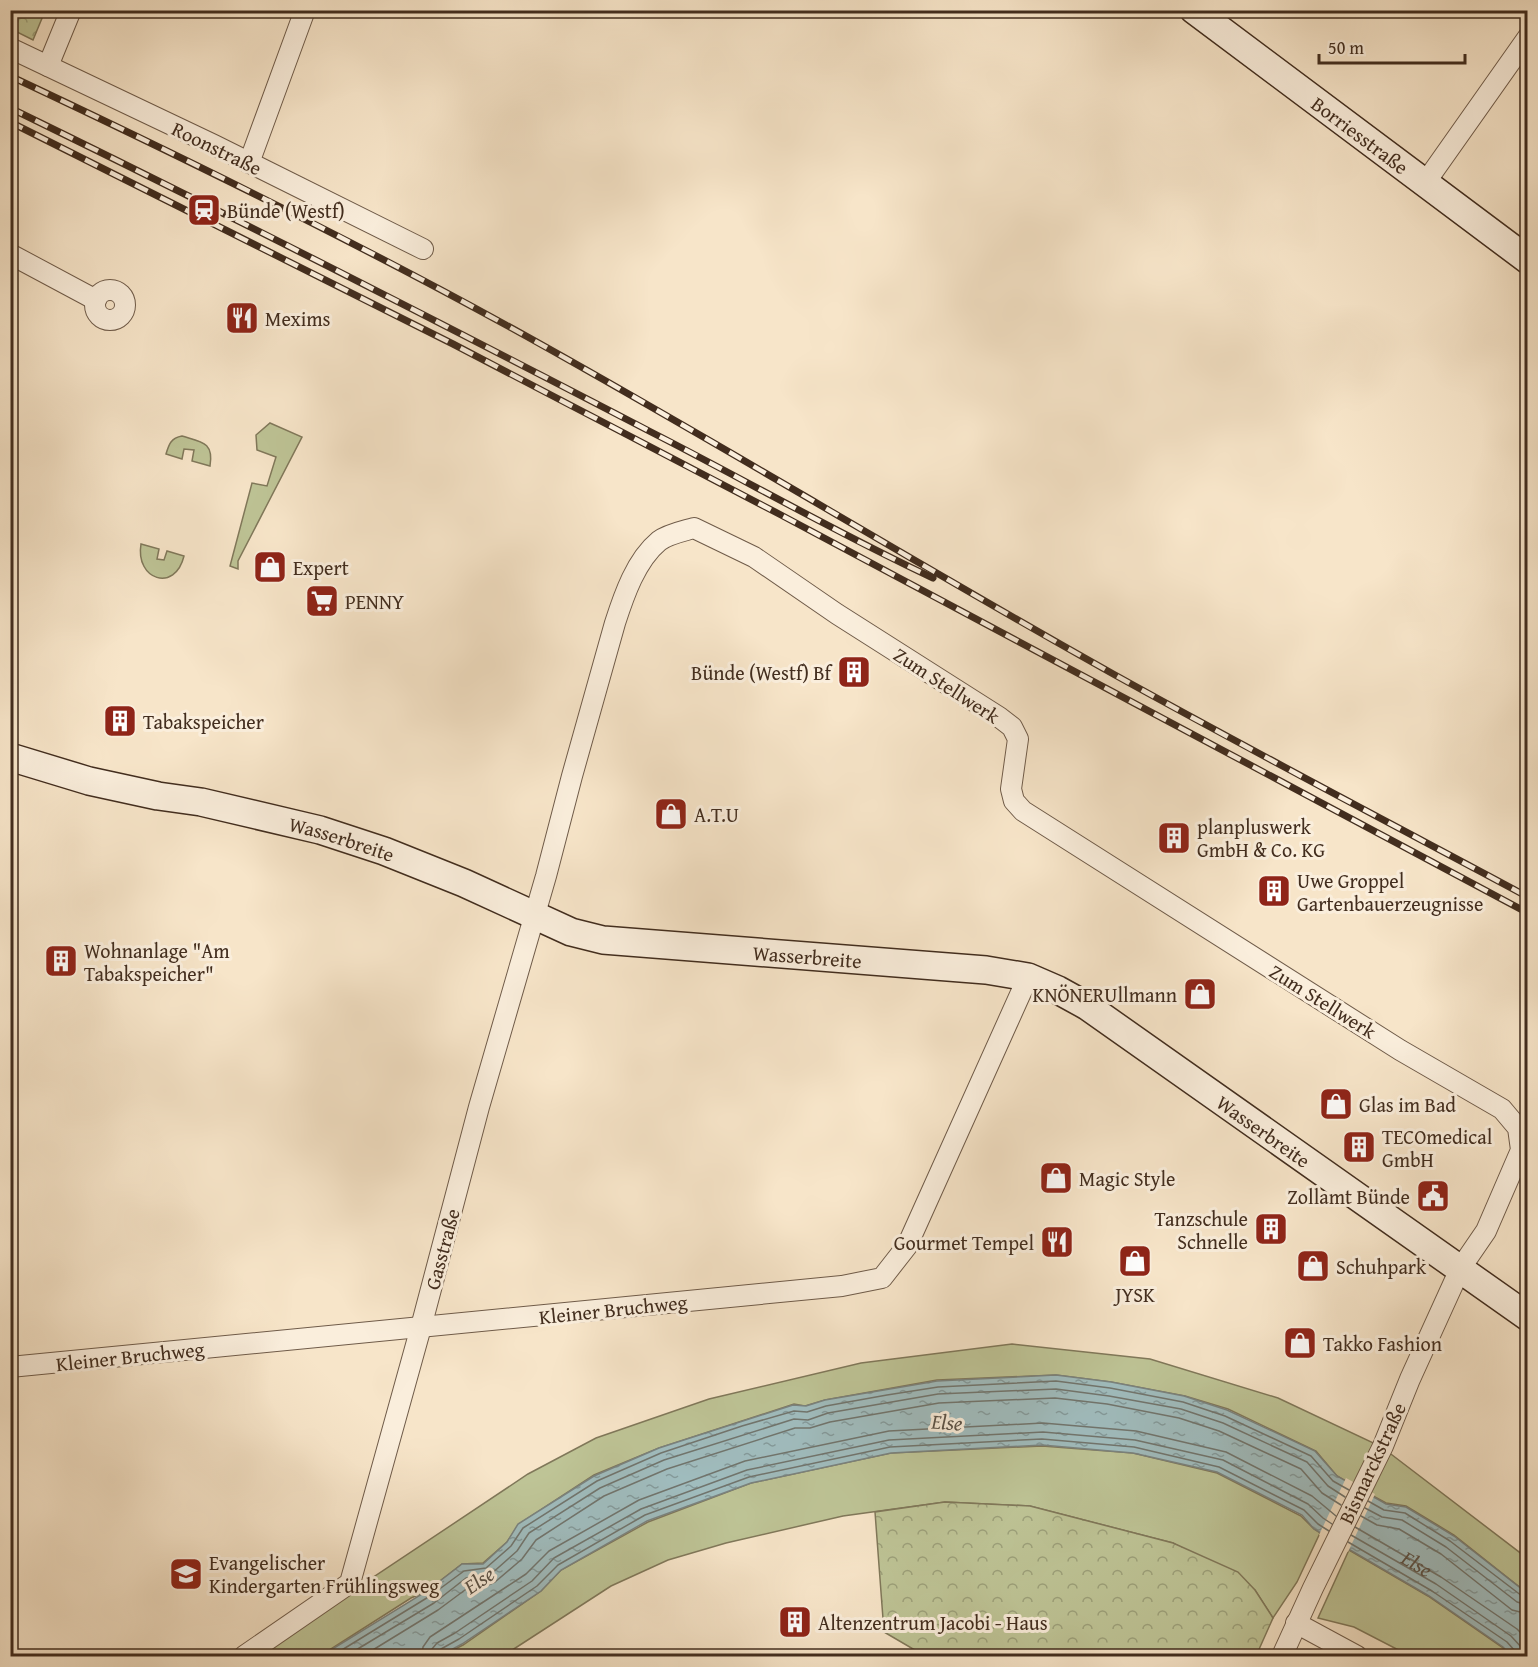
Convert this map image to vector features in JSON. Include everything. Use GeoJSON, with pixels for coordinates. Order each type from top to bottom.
{"type":"FeatureCollection","features":[{"type":"Feature","properties":{"kind":"main road","name":"Borriesstraße"},"geometry":{"type":"LineString","coordinates":[[1194,10],[1527,260]]}},
{"type":"Feature","properties":{"kind":"main road","name":"Wasserbreite"},"geometry":{"type":"LineString","coordinates":[[10,757],[89,781],[158,796],[201,802],[320,830],[384,850],[464,883],[571,932],[603,940],[953,967],[1028,977],[1087,1006],[1527,1317]]}},
{"type":"Feature","properties":{"kind":"street"},"geometry":{"type":"LineString","coordinates":[[48,66],[70,10]]}},
{"type":"Feature","properties":{"kind":"street"},"geometry":{"type":"LineString","coordinates":[[249,163],[305,10]]}},
{"type":"Feature","properties":{"kind":"street"},"geometry":{"type":"LineString","coordinates":[[1425,183],[1527,37]]}},
{"type":"Feature","properties":{"kind":"street","name":"Roonstraße"},"geometry":{"type":"LineString","coordinates":[[10,48],[423,249]]}},
{"type":"Feature","properties":{"kind":"street"},"geometry":{"type":"LineString","coordinates":[[10,254],[96,300]]}},
{"type":"Feature","properties":{"kind":"street","name":"Zum Stellwerk"},"geometry":{"type":"LineString","coordinates":[[535,915],[622,600],[643,559],[661,539],[694,528],[754,557],[837,614],[1012,727],[1018,739],[1011,789],[1014,801],[1023,811],[1400,1050],[1502,1108],[1518,1128],[1521,1150],[1486,1231],[1460,1269]]}},
{"type":"Feature","properties":{"kind":"street","name":"Gasstraße"},"geometry":{"type":"LineString","coordinates":[[244,1656],[350,1583],[422,1327],[479,1107],[535,915]]}},
{"type":"Feature","properties":{"kind":"street","name":"Kleiner Bruchweg"},"geometry":{"type":"LineString","coordinates":[[10,1367],[842,1286],[882,1278],[907,1246],[1028,977]]}},
{"type":"Feature","properties":{"kind":"street","name":"Bismarckstraße"},"geometry":{"type":"LineString","coordinates":[[1282,1656],[1313,1588],[1377,1461],[1410,1379],[1460,1269]]}},
{"type":"Feature","properties":{"kind":"street"},"geometry":{"type":"LineString","coordinates":[[1296,1623],[1357,1656]]}},
{"type":"Feature","properties":{"kind":"green space"},"geometry":{"type":"Polygon","coordinates":[[[10,11],[45,11],[33,40],[11,29],[10,11]]]}},
{"type":"Feature","properties":{"kind":"green space"},"geometry":{"type":"Polygon","coordinates":[[[270,423],[302,437],[238,561],[238,569],[230,566],[252,483],[267,486],[276,457],[257,450],[256,435],[270,423]]]}},
{"type":"Feature","properties":{"kind":"green space"},"geometry":{"type":"Polygon","coordinates":[[[182,436],[205,444],[210,452],[210,466],[192,461],[194,450],[184,449],[182,459],[166,454],[171,442],[182,436]]]}},
{"type":"Feature","properties":{"kind":"green space"},"geometry":{"type":"Polygon","coordinates":[[[141,544],[159,549],[157,559],[164,560],[167,551],[184,556],[179,568],[173,575],[165,578],[150,573],[144,566],[141,544]]]}},
{"type":"Feature","properties":{"kind":"green space"},"geometry":{"type":"Polygon","coordinates":[[[1012,1344],[1150,1359],[1278,1398],[1382,1447],[1361,1490],[1337,1476],[1316,1451],[1228,1409],[1185,1396],[1111,1382],[1056,1375],[937,1380],[825,1400],[805,1406],[794,1404],[659,1448],[594,1475],[519,1524],[507,1542],[483,1563],[462,1564],[427,1591],[411,1598],[320,1656],[255,1656],[528,1474],[596,1438],[709,1399],[861,1363],[1012,1344]]]}},
{"type":"Feature","properties":{"kind":"green space"},"geometry":{"type":"Polygon","coordinates":[[[1042,1446],[1133,1453],[1217,1473],[1301,1516],[1320,1533],[1297,1582],[1273,1618],[1255,1590],[1173,1543],[1030,1506],[945,1502],[843,1516],[726,1543],[668,1560],[611,1586],[503,1656],[441,1656],[463,1645],[541,1591],[561,1570],[648,1522],[751,1483],[891,1453],[1042,1446]]]}},
{"type":"Feature","properties":{"kind":"green space"},"geometry":{"type":"Polygon","coordinates":[[[1383,1448],[1527,1558],[1527,1593],[1454,1535],[1406,1506],[1386,1503],[1362,1490],[1383,1448]]]}},
{"type":"Feature","properties":{"kind":"green space"},"geometry":{"type":"Polygon","coordinates":[[[945,1502],[1030,1506],[1173,1543],[1238,1572],[1255,1590],[1273,1618],[1256,1656],[925,1656],[884,1632],[875,1512],[945,1502]]]}},
{"type":"Feature","properties":{"kind":"green space"},"geometry":{"type":"Polygon","coordinates":[[[1349,1550],[1428,1596],[1511,1656],[1410,1656],[1354,1627],[1318,1618],[1349,1550]]]}},
{"type":"Feature","properties":{"kind":"water","name":"Else"},"geometry":{"type":"Polygon","coordinates":[[[1056,1375],[1111,1382],[1184,1396],[1227,1410],[1315,1451],[1337,1476],[1386,1504],[1406,1507],[1454,1536],[1527,1593],[1527,1656],[1512,1656],[1503,1647],[1429,1596],[1314,1529],[1302,1515],[1217,1472],[1133,1453],[1042,1445],[891,1453],[751,1483],[647,1521],[561,1570],[541,1591],[462,1644],[440,1656],[321,1656],[427,1591],[462,1564],[483,1564],[507,1542],[518,1524],[594,1476],[659,1448],[793,1405],[806,1406],[825,1400],[937,1381],[1056,1375]]]}},
{"type":"Feature","properties":{"kind":"pier"},"geometry":{"type":"Polygon","coordinates":[[[1346,1478],[1375,1494],[1348,1552],[1319,1535],[1346,1478]]]}},
{"type":"Feature","properties":{"kind":"railway"},"geometry":{"type":"LineString","coordinates":[[10,76],[260,197],[445,292],[659,411],[1115,675],[1528,897]]}},
{"type":"Feature","properties":{"kind":"railway"},"geometry":{"type":"LineString","coordinates":[[10,108],[412,309],[933,578]]}},
{"type":"Feature","properties":{"kind":"railway"},"geometry":{"type":"LineString","coordinates":[[10,122],[453,344],[781,515],[1528,913]]}},
{"type":"Feature","properties":{"kind":"place","name":"Bünde (Westf)"},"geometry":{"type":"Point","coordinates":[204,210]}},
{"type":"Feature","properties":{"kind":"place","name":"Mexims"},"geometry":{"type":"Point","coordinates":[242,318]}},
{"type":"Feature","properties":{"kind":"place","name":"Expert"},"geometry":{"type":"Point","coordinates":[270,567]}},
{"type":"Feature","properties":{"kind":"place","name":"PENNY"},"geometry":{"type":"Point","coordinates":[322,601]}},
{"type":"Feature","properties":{"kind":"place","name":"Bünde (Westf) Bf"},"geometry":{"type":"Point","coordinates":[854,672]}},
{"type":"Feature","properties":{"kind":"place","name":"Tabakspeicher"},"geometry":{"type":"Point","coordinates":[120,721]}},
{"type":"Feature","properties":{"kind":"place","name":"A.T.U"},"geometry":{"type":"Point","coordinates":[671,814]}},
{"type":"Feature","properties":{"kind":"place","name":"planpluswerk GmbH & Co. KG"},"geometry":{"type":"Point","coordinates":[1174,838]}},
{"type":"Feature","properties":{"kind":"place","name":"Uwe Groppel Gartenbauerzeugnisse"},"geometry":{"type":"Point","coordinates":[1274,891]}},
{"type":"Feature","properties":{"kind":"place","name":"Wohnanlage \"Am Tabakspeicher\""},"geometry":{"type":"Point","coordinates":[61,961]}},
{"type":"Feature","properties":{"kind":"place","name":"KNÖNERUllmann"},"geometry":{"type":"Point","coordinates":[1200,994]}},
{"type":"Feature","properties":{"kind":"place","name":"Glas im Bad"},"geometry":{"type":"Point","coordinates":[1336,1104]}},
{"type":"Feature","properties":{"kind":"place","name":"TECOmedical GmbH"},"geometry":{"type":"Point","coordinates":[1359,1147]}},
{"type":"Feature","properties":{"kind":"place","name":"Magic Style"},"geometry":{"type":"Point","coordinates":[1056,1178]}},
{"type":"Feature","properties":{"kind":"place","name":"Zollamt Bünde"},"geometry":{"type":"Point","coordinates":[1433,1196]}},
{"type":"Feature","properties":{"kind":"place","name":"Tanzschule Schnelle"},"geometry":{"type":"Point","coordinates":[1271,1229]}},
{"type":"Feature","properties":{"kind":"place","name":"Gourmet Tempel"},"geometry":{"type":"Point","coordinates":[1057,1242]}},
{"type":"Feature","properties":{"kind":"place","name":"JYSK"},"geometry":{"type":"Point","coordinates":[1135,1261]}},
{"type":"Feature","properties":{"kind":"place","name":"Schuhpark"},"geometry":{"type":"Point","coordinates":[1313,1266]}},
{"type":"Feature","properties":{"kind":"place","name":"Takko Fashion"},"geometry":{"type":"Point","coordinates":[1300,1343]}},
{"type":"Feature","properties":{"kind":"place","name":"Evangelischer Kindergarten Frühlingsweg"},"geometry":{"type":"Point","coordinates":[186,1574]}},
{"type":"Feature","properties":{"kind":"place","name":"Altenzentrum Jacobi - Haus"},"geometry":{"type":"Point","coordinates":[795,1622]}}]}
